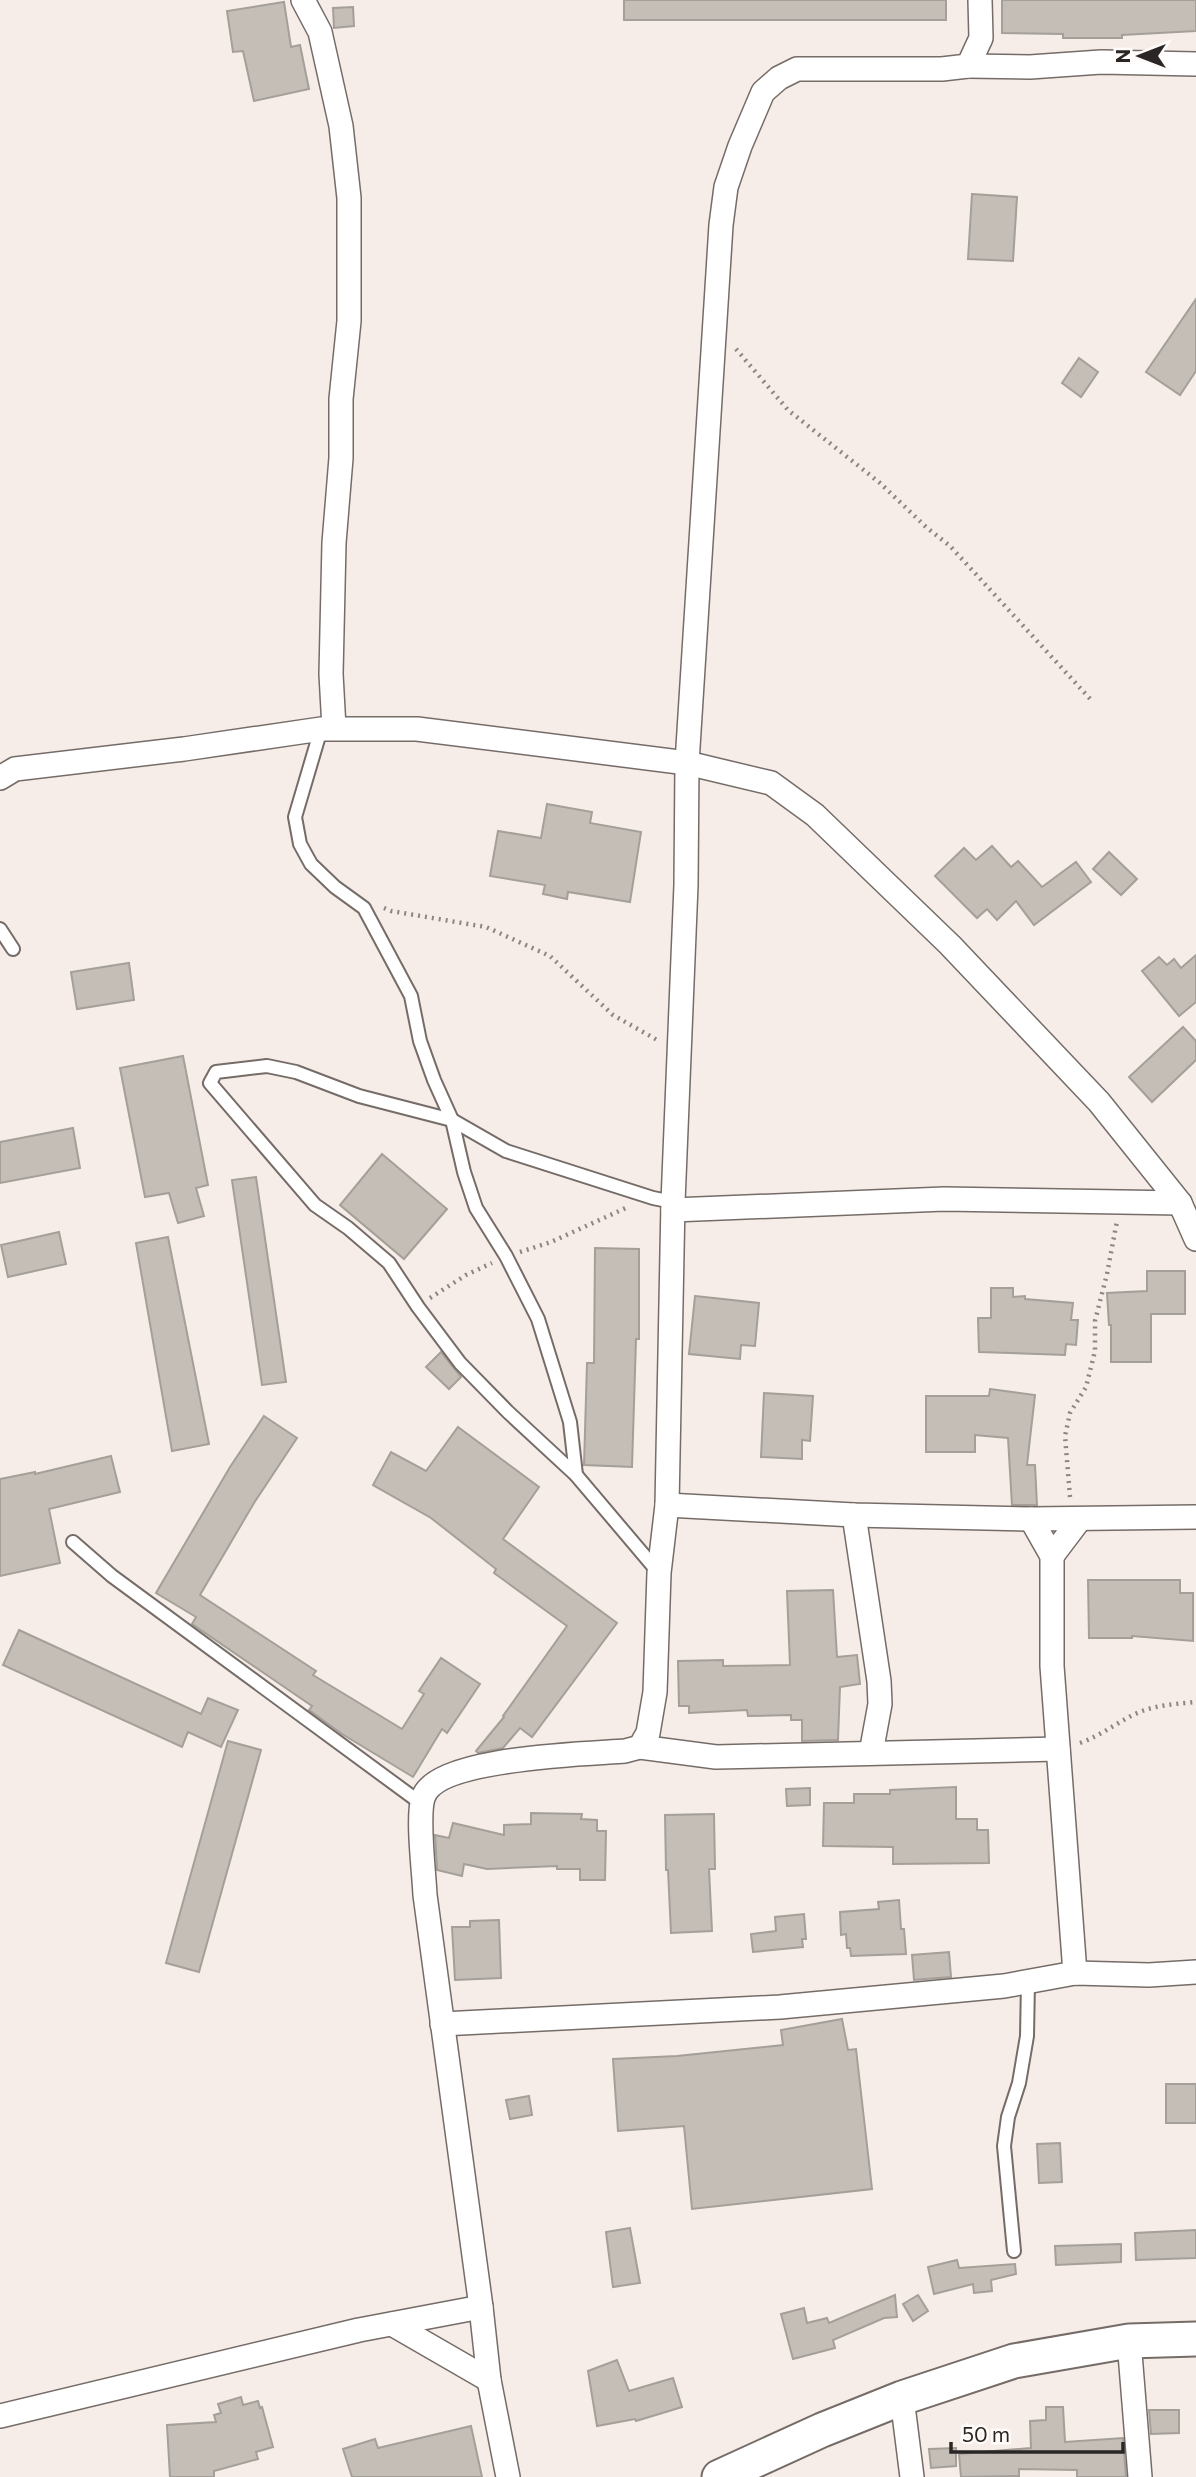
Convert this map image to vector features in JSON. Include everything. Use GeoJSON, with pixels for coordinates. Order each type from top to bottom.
{"type":"FeatureCollection","features":[{"type":"Feature","properties":{"kind":"main road"},"geometry":{"type":"LineString","coordinates":[[719,2477],[822,2430],[902,2398],[1014,2361],[1129,2341],[1196,2339]]}},
{"type":"Feature","properties":{"kind":"street"},"geometry":{"type":"LineString","coordinates":[[303,0],[320,32],[341,126],[349,198],[349,321],[341,399],[341,458],[334,544],[327,728]]}},
{"type":"Feature","properties":{"kind":"street"},"geometry":{"type":"LineString","coordinates":[[968,66],[981,38],[980,0]]}},
{"type":"Feature","properties":{"kind":"street"},"geometry":{"type":"LineString","coordinates":[[640,1747],[648,1733],[655,1692],[660,1573],[667,1505],[666,1203],[679,1051],[686,885],[687,763],[714,324],[726,187],[763,92],[779,78],[797,69],[1030,67],[1101,62],[1196,64]]}},
{"type":"Feature","properties":{"kind":"street"},"geometry":{"type":"LineString","coordinates":[[0,778],[15,769],[184,749],[327,728],[417,729],[687,763],[771,783],[815,816],[950,945],[1099,1102],[1180,1203],[1196,1239]]}},
{"type":"Feature","properties":{"kind":"street"},"geometry":{"type":"LineString","coordinates":[[666,1203],[944,1199],[1180,1203]]}},
{"type":"Feature","properties":{"kind":"street"},"geometry":{"type":"LineString","coordinates":[[667,1505],[854,1515],[1031,1519],[1196,1517]]}},
{"type":"Feature","properties":{"kind":"street"},"geometry":{"type":"LineString","coordinates":[[854,1515],[879,1681],[880,1704],[871,1753]]}},
{"type":"Feature","properties":{"kind":"street"},"geometry":{"type":"LineString","coordinates":[[1031,1519],[1052,1556],[1052,1666],[1074,1973]]}},
{"type":"Feature","properties":{"kind":"street"},"geometry":{"type":"LineString","coordinates":[[1052,1556],[1075,1519]]}},
{"type":"Feature","properties":{"kind":"street"},"geometry":{"type":"LineString","coordinates":[[508,2477],[489,2380],[425,1895],[423,1797],[434,1783],[456,1772],[508,1761],[625,1751],[640,1747],[716,1757],[1058,1749]]}},
{"type":"Feature","properties":{"kind":"street"},"geometry":{"type":"LineString","coordinates":[[442,2024],[780,2007],[1028,1982],[1074,1973],[1149,1975],[1196,1972]]}},
{"type":"Feature","properties":{"kind":"street"},"geometry":{"type":"LineString","coordinates":[[0,2416],[392,2323],[481,2306]]}},
{"type":"Feature","properties":{"kind":"street"},"geometry":{"type":"LineString","coordinates":[[392,2323],[489,2380]]}},
{"type":"Feature","properties":{"kind":"street"},"geometry":{"type":"LineString","coordinates":[[1129,2341],[1140,2477]]}},
{"type":"Feature","properties":{"kind":"street"},"geometry":{"type":"LineString","coordinates":[[902,2398],[912,2477]]}},
{"type":"Feature","properties":{"kind":"lane"},"geometry":{"type":"LineString","coordinates":[[327,728],[295,817],[300,844],[311,864],[335,887],[364,908],[411,996],[420,1041],[452,1120],[464,1172],[476,1208],[506,1256],[538,1319],[570,1422],[576,1475]]}},
{"type":"Feature","properties":{"kind":"lane"},"geometry":{"type":"LineString","coordinates":[[0,929],[13,949]]}},
{"type":"Feature","properties":{"kind":"lane"},"geometry":{"type":"LineString","coordinates":[[660,1573],[576,1475],[460,1363],[389,1263],[348,1228],[315,1205],[210,1083],[216,1072],[267,1066],[296,1072],[359,1096],[452,1120],[506,1151],[666,1203]]}},
{"type":"Feature","properties":{"kind":"lane"},"geometry":{"type":"LineString","coordinates":[[73,1542],[112,1576],[422,1804]]}},
{"type":"Feature","properties":{"kind":"lane"},"geometry":{"type":"LineString","coordinates":[[1014,2251],[1003,2146],[1008,2117],[1019,2083],[1027,2036],[1028,1982]]}},
{"type":"Feature","properties":{"kind":"path"},"geometry":{"type":"LineString","coordinates":[[714,324],[788,410],[880,483],[950,546],[1093,702]]}},
{"type":"Feature","properties":{"kind":"path"},"geometry":{"type":"LineString","coordinates":[[380,906],[391,911],[486,927],[550,956],[613,1015],[679,1051]]}},
{"type":"Feature","properties":{"kind":"path"},"geometry":{"type":"LineString","coordinates":[[1075,1519],[1065,1436],[1070,1413],[1086,1387],[1095,1351],[1095,1321],[1121,1202]]}},
{"type":"Feature","properties":{"kind":"path"},"geometry":{"type":"LineString","coordinates":[[418,1307],[466,1275],[506,1256],[551,1242],[617,1211],[666,1203]]}},
{"type":"Feature","properties":{"kind":"path"},"geometry":{"type":"LineString","coordinates":[[1058,1749],[1104,1732],[1135,1714],[1163,1705],[1196,1702]]}},
{"type":"Feature","properties":{"kind":"building"},"geometry":{"type":"Polygon","coordinates":[[[624,0],[946,0],[946,20],[624,20],[624,0]]]}},
{"type":"Feature","properties":{"kind":"building"},"geometry":{"type":"Polygon","coordinates":[[[1002,0],[1196,0],[1196,31],[1122,35],[1122,38],[1063,38],[1063,34],[1002,33],[1002,0]]]}},
{"type":"Feature","properties":{"kind":"building"},"geometry":{"type":"Polygon","coordinates":[[[284,2],[291,47],[300,45],[309,89],[254,101],[243,51],[233,52],[227,11],[284,2]]]}},
{"type":"Feature","properties":{"kind":"building"},"geometry":{"type":"Polygon","coordinates":[[[353,7],[354,26],[334,28],[333,8],[353,7]]]}},
{"type":"Feature","properties":{"kind":"building"},"geometry":{"type":"Polygon","coordinates":[[[972,194],[1017,197],[1013,261],[968,259],[972,194]]]}},
{"type":"Feature","properties":{"kind":"building"},"geometry":{"type":"Polygon","coordinates":[[[1196,299],[1196,371],[1180,395],[1146,372],[1196,299]]]}},
{"type":"Feature","properties":{"kind":"building"},"geometry":{"type":"Polygon","coordinates":[[[1079,358],[1098,372],[1081,397],[1062,383],[1079,358]]]}},
{"type":"Feature","properties":{"kind":"building"},"geometry":{"type":"Polygon","coordinates":[[[547,804],[592,812],[590,823],[641,832],[630,902],[568,892],[567,899],[543,894],[545,885],[490,876],[498,831],[541,838],[547,804]]]}},
{"type":"Feature","properties":{"kind":"building"},"geometry":{"type":"Polygon","coordinates":[[[992,846],[1011,867],[1018,861],[1042,887],[1076,862],[1091,882],[1034,925],[1016,901],[997,920],[987,909],[977,918],[935,876],[964,848],[976,860],[992,846]]]}},
{"type":"Feature","properties":{"kind":"building"},"geometry":{"type":"Polygon","coordinates":[[[1109,852],[1137,879],[1121,895],[1093,869],[1109,852]]]}},
{"type":"Feature","properties":{"kind":"building"},"geometry":{"type":"Polygon","coordinates":[[[1196,955],[1196,1002],[1179,1016],[1142,971],[1159,957],[1167,965],[1174,959],[1181,968],[1196,955]]]}},
{"type":"Feature","properties":{"kind":"building"},"geometry":{"type":"Polygon","coordinates":[[[129,963],[134,1000],[77,1009],[71,972],[129,963]]]}},
{"type":"Feature","properties":{"kind":"building"},"geometry":{"type":"Polygon","coordinates":[[[1183,1027],[1196,1041],[1196,1060],[1152,1102],[1129,1077],[1183,1027]]]}},
{"type":"Feature","properties":{"kind":"building"},"geometry":{"type":"Polygon","coordinates":[[[183,1056],[208,1185],[196,1188],[204,1216],[178,1223],[169,1193],[145,1197],[120,1068],[183,1056]]]}},
{"type":"Feature","properties":{"kind":"building"},"geometry":{"type":"Polygon","coordinates":[[[73,1128],[80,1168],[0,1183],[0,1142],[73,1128]]]}},
{"type":"Feature","properties":{"kind":"building"},"geometry":{"type":"Polygon","coordinates":[[[382,1154],[447,1209],[404,1259],[340,1205],[382,1154]]]}},
{"type":"Feature","properties":{"kind":"building"},"geometry":{"type":"Polygon","coordinates":[[[256,1177],[286,1382],[262,1385],[232,1180],[256,1177]]]}},
{"type":"Feature","properties":{"kind":"building"},"geometry":{"type":"Polygon","coordinates":[[[59,1232],[66,1264],[8,1277],[1,1245],[59,1232]]]}},
{"type":"Feature","properties":{"kind":"building"},"geometry":{"type":"Polygon","coordinates":[[[168,1237],[209,1444],[172,1451],[136,1243],[168,1237]]]}},
{"type":"Feature","properties":{"kind":"building"},"geometry":{"type":"Polygon","coordinates":[[[595,1248],[639,1249],[639,1339],[636,1339],[632,1467],[584,1465],[587,1363],[594,1363],[595,1248]]]}},
{"type":"Feature","properties":{"kind":"building"},"geometry":{"type":"Polygon","coordinates":[[[1147,1271],[1185,1271],[1185,1314],[1151,1314],[1151,1362],[1111,1362],[1111,1325],[1107,1293],[1147,1291],[1147,1271]]]}},
{"type":"Feature","properties":{"kind":"building"},"geometry":{"type":"Polygon","coordinates":[[[991,1288],[1013,1288],[1013,1297],[1025,1296],[1025,1299],[1073,1303],[1071,1320],[1078,1320],[1076,1345],[1066,1344],[1065,1355],[979,1352],[978,1318],[991,1318],[991,1288]]]}},
{"type":"Feature","properties":{"kind":"building"},"geometry":{"type":"Polygon","coordinates":[[[695,1296],[759,1303],[755,1346],[741,1345],[740,1359],[689,1354],[695,1296]]]}},
{"type":"Feature","properties":{"kind":"building"},"geometry":{"type":"Polygon","coordinates":[[[441,1352],[461,1377],[449,1389],[426,1367],[441,1352]]]}},
{"type":"Feature","properties":{"kind":"building"},"geometry":{"type":"Polygon","coordinates":[[[990,1389],[1035,1395],[1027,1465],[1035,1465],[1037,1505],[1012,1505],[1008,1438],[975,1435],[975,1452],[926,1452],[926,1396],[989,1396],[990,1389]]]}},
{"type":"Feature","properties":{"kind":"building"},"geometry":{"type":"Polygon","coordinates":[[[764,1393],[813,1396],[810,1441],[802,1440],[802,1459],[761,1457],[764,1393]]]}},
{"type":"Feature","properties":{"kind":"building"},"geometry":{"type":"Polygon","coordinates":[[[264,1416],[297,1438],[254,1503],[200,1595],[316,1671],[313,1675],[402,1729],[424,1694],[419,1691],[441,1658],[480,1684],[447,1733],[442,1729],[413,1777],[342,1734],[309,1710],[312,1706],[192,1624],[196,1617],[156,1593],[230,1467],[264,1416]]]}},
{"type":"Feature","properties":{"kind":"building"},"geometry":{"type":"Polygon","coordinates":[[[458,1427],[539,1487],[503,1539],[617,1623],[532,1737],[520,1728],[503,1748],[478,1753],[476,1751],[504,1717],[567,1626],[494,1573],[496,1569],[431,1518],[373,1485],[391,1452],[426,1471],[458,1427]]]}},
{"type":"Feature","properties":{"kind":"building"},"geometry":{"type":"Polygon","coordinates":[[[111,1456],[120,1492],[49,1509],[60,1563],[0,1576],[0,1479],[35,1474],[111,1456]]]}},
{"type":"Feature","properties":{"kind":"building"},"geometry":{"type":"Polygon","coordinates":[[[1088,1580],[1180,1580],[1180,1593],[1193,1593],[1193,1641],[1132,1636],[1089,1638],[1088,1580]]]}},
{"type":"Feature","properties":{"kind":"building"},"geometry":{"type":"Polygon","coordinates":[[[833,1590],[837,1657],[857,1655],[860,1684],[840,1687],[838,1740],[802,1741],[802,1720],[791,1720],[791,1715],[748,1716],[747,1710],[689,1713],[689,1706],[679,1706],[678,1661],[723,1660],[723,1666],[790,1665],[787,1591],[833,1590]]]}},
{"type":"Feature","properties":{"kind":"building"},"geometry":{"type":"Polygon","coordinates":[[[19,1630],[201,1714],[208,1698],[238,1710],[221,1747],[188,1732],[182,1747],[3,1665],[19,1630]]]}},
{"type":"Feature","properties":{"kind":"building"},"geometry":{"type":"Polygon","coordinates":[[[228,1741],[261,1750],[199,1972],[166,1963],[228,1741]]]}},
{"type":"Feature","properties":{"kind":"building"},"geometry":{"type":"Polygon","coordinates":[[[956,1787],[956,1819],[977,1819],[977,1830],[988,1830],[989,1863],[893,1864],[893,1847],[823,1846],[824,1803],[854,1803],[854,1794],[890,1794],[890,1790],[956,1787]]]}},
{"type":"Feature","properties":{"kind":"building"},"geometry":{"type":"Polygon","coordinates":[[[810,1788],[810,1805],[787,1806],[786,1789],[810,1788]]]}},
{"type":"Feature","properties":{"kind":"building"},"geometry":{"type":"Polygon","coordinates":[[[531,1813],[582,1814],[581,1819],[597,1820],[597,1831],[606,1831],[605,1880],[580,1880],[580,1869],[557,1869],[557,1866],[487,1869],[464,1864],[462,1876],[437,1870],[435,1835],[449,1838],[453,1823],[504,1835],[504,1825],[531,1824],[531,1813]]]}},
{"type":"Feature","properties":{"kind":"building"},"geometry":{"type":"Polygon","coordinates":[[[714,1814],[715,1869],[709,1869],[712,1931],[671,1933],[665,1815],[714,1814]]]}},
{"type":"Feature","properties":{"kind":"building"},"geometry":{"type":"Polygon","coordinates":[[[899,1900],[906,1954],[851,1956],[850,1948],[847,1948],[846,1934],[841,1935],[840,1912],[879,1909],[878,1902],[899,1900]]]}},
{"type":"Feature","properties":{"kind":"building"},"geometry":{"type":"Polygon","coordinates":[[[804,1914],[806,1939],[802,1939],[803,1947],[753,1952],[751,1934],[776,1931],[775,1917],[804,1914]]]}},
{"type":"Feature","properties":{"kind":"building"},"geometry":{"type":"Polygon","coordinates":[[[499,1920],[501,1978],[455,1980],[452,1927],[470,1927],[470,1921],[499,1920]]]}},
{"type":"Feature","properties":{"kind":"building"},"geometry":{"type":"Polygon","coordinates":[[[949,1952],[951,1977],[914,1980],[912,1955],[949,1952]]]}},
{"type":"Feature","properties":{"kind":"building"},"geometry":{"type":"Polygon","coordinates":[[[842,2019],[848,2050],[856,2049],[872,2189],[692,2209],[684,2126],[618,2131],[613,2059],[677,2056],[783,2045],[781,2030],[842,2019]]]}},
{"type":"Feature","properties":{"kind":"building"},"geometry":{"type":"Polygon","coordinates":[[[1166,2084],[1196,2084],[1196,2123],[1166,2123],[1166,2084]]]}},
{"type":"Feature","properties":{"kind":"building"},"geometry":{"type":"Polygon","coordinates":[[[529,2096],[532,2115],[510,2119],[506,2100],[529,2096]]]}},
{"type":"Feature","properties":{"kind":"building"},"geometry":{"type":"Polygon","coordinates":[[[1060,2143],[1062,2182],[1039,2183],[1037,2144],[1060,2143]]]}},
{"type":"Feature","properties":{"kind":"building"},"geometry":{"type":"Polygon","coordinates":[[[630,2228],[640,2283],[613,2287],[606,2232],[630,2228]]]}},
{"type":"Feature","properties":{"kind":"building"},"geometry":{"type":"Polygon","coordinates":[[[1196,2230],[1196,2258],[1136,2260],[1135,2233],[1196,2230]]]}},
{"type":"Feature","properties":{"kind":"building"},"geometry":{"type":"Polygon","coordinates":[[[1121,2244],[1121,2262],[1056,2265],[1055,2246],[1121,2244]]]}},
{"type":"Feature","properties":{"kind":"building"},"geometry":{"type":"Polygon","coordinates":[[[957,2260],[959,2268],[1015,2264],[1016,2274],[991,2280],[992,2291],[974,2293],[973,2284],[934,2294],[928,2267],[957,2260]]]}},
{"type":"Feature","properties":{"kind":"building"},"geometry":{"type":"Polygon","coordinates":[[[895,2295],[897,2317],[884,2318],[833,2340],[835,2348],[793,2359],[781,2314],[804,2308],[807,2323],[827,2318],[829,2323],[895,2295]]]}},
{"type":"Feature","properties":{"kind":"building"},"geometry":{"type":"Polygon","coordinates":[[[918,2295],[928,2311],[913,2321],[903,2304],[918,2295]]]}},
{"type":"Feature","properties":{"kind":"building"},"geometry":{"type":"Polygon","coordinates":[[[617,2360],[629,2391],[673,2378],[682,2407],[636,2421],[635,2419],[597,2426],[588,2371],[617,2360]]]}},
{"type":"Feature","properties":{"kind":"building"},"geometry":{"type":"Polygon","coordinates":[[[241,2397],[243,2405],[258,2401],[260,2408],[262,2407],[273,2447],[256,2452],[258,2459],[214,2471],[214,2477],[170,2477],[167,2425],[216,2422],[214,2415],[221,2413],[218,2404],[241,2397]]]}},
{"type":"Feature","properties":{"kind":"building"},"geometry":{"type":"Polygon","coordinates":[[[1046,2407],[1063,2407],[1065,2442],[1123,2438],[1126,2477],[1077,2477],[1077,2470],[1019,2469],[1019,2476],[961,2477],[959,2454],[1031,2448],[1030,2421],[1046,2420],[1046,2407]]]}},
{"type":"Feature","properties":{"kind":"building"},"geometry":{"type":"Polygon","coordinates":[[[1149,2410],[1179,2410],[1179,2433],[1151,2434],[1149,2410]]]}},
{"type":"Feature","properties":{"kind":"building"},"geometry":{"type":"Polygon","coordinates":[[[471,2426],[482,2477],[352,2477],[343,2449],[375,2439],[378,2448],[471,2426]]]}},
{"type":"Feature","properties":{"kind":"building"},"geometry":{"type":"Polygon","coordinates":[[[956,2448],[956,2466],[931,2468],[929,2449],[956,2448]]]}}]}
